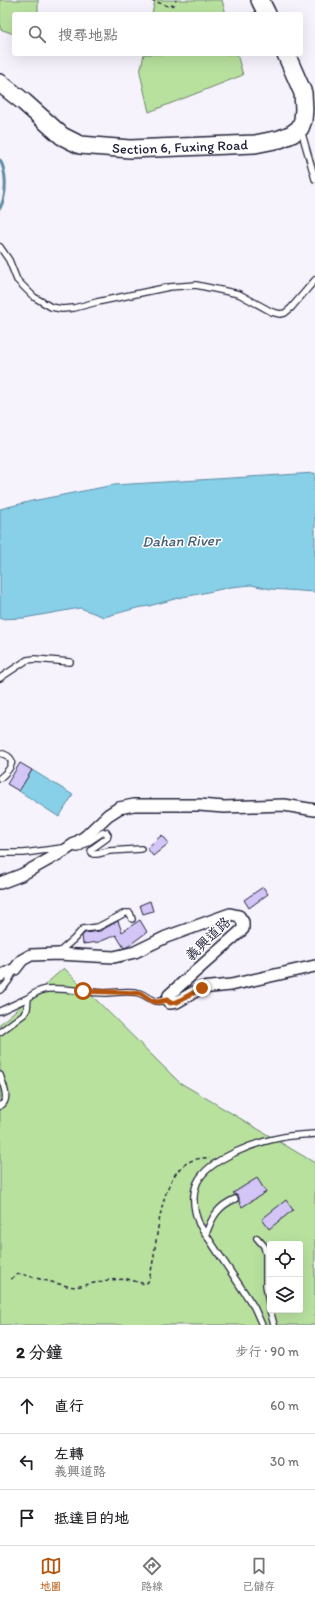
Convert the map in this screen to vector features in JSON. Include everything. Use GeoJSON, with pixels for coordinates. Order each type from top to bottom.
{"type":"FeatureCollection","features":[{"type":"Feature","properties":{"kind":"main road"},"geometry":{"type":"LineString","coordinates":[[260,0],[266,12]]}},
{"type":"Feature","properties":{"kind":"main road"},"geometry":{"type":"LineString","coordinates":[[287,56],[302,93],[304,109],[303,120],[300,128]]}},
{"type":"Feature","properties":{"kind":"main road","name":"Section 6, Fuxing Road"},"geometry":{"type":"LineString","coordinates":[[0,83],[62,136],[80,145],[130,149],[255,144],[280,139],[292,134],[300,128]]}},
{"type":"Feature","properties":{"kind":"street"},"geometry":{"type":"LineString","coordinates":[[0,883],[21,875],[70,847],[86,836],[108,815],[118,808],[134,805],[199,805],[224,807],[284,804],[315,810]]}},
{"type":"Feature","properties":{"kind":"street","name":"義興道路"},"geometry":{"type":"LineString","coordinates":[[0,976],[14,969],[22,960],[31,955],[58,954],[114,957],[135,952],[166,937],[217,918],[230,914],[239,916],[243,922],[243,929],[169,995],[167,1000]]}},
{"type":"Feature","properties":{"kind":"street"},"geometry":{"type":"LineString","coordinates":[[167,1000],[170,1003],[177,1002],[202,988],[231,985],[315,966]]}},
{"type":"Feature","properties":{"kind":"lane"},"geometry":{"type":"LineString","coordinates":[[300,128],[315,179]]}},
{"type":"Feature","properties":{"kind":"lane"},"geometry":{"type":"LineString","coordinates":[[0,247],[9,260],[17,280],[34,297],[51,307],[62,309],[74,308],[169,287],[196,285],[239,294],[272,312],[280,314],[285,313],[291,308],[315,280]]}},
{"type":"Feature","properties":{"kind":"lane"},"geometry":{"type":"LineString","coordinates":[[0,678],[27,660],[35,659],[70,662]]}},
{"type":"Feature","properties":{"kind":"lane"},"geometry":{"type":"LineString","coordinates":[[0,753],[11,758],[12,764],[9,770],[0,778]]}},
{"type":"Feature","properties":{"kind":"lane"},"geometry":{"type":"LineString","coordinates":[[0,853],[24,853],[70,847],[78,849],[102,833],[106,832],[108,835],[107,838],[93,848],[91,851],[93,854],[109,851],[141,849]]}},
{"type":"Feature","properties":{"kind":"lane"},"geometry":{"type":"LineString","coordinates":[[58,954],[83,929],[98,927],[125,913],[130,913],[132,919]]}},
{"type":"Feature","properties":{"kind":"lane"},"geometry":{"type":"LineString","coordinates":[[0,990],[11,979],[14,969]]}},
{"type":"Feature","properties":{"kind":"lane"},"geometry":{"type":"LineString","coordinates":[[0,1011],[28,998],[32,994],[45,989],[60,988],[104,993],[140,993],[152,1001],[158,1002],[167,1000]]}},
{"type":"Feature","properties":{"kind":"lane"},"geometry":{"type":"LineString","coordinates":[[0,1032],[24,1014],[27,1009],[28,998]]}},
{"type":"Feature","properties":{"kind":"lane"},"geometry":{"type":"LineString","coordinates":[[0,1075],[6,1100],[4,1104],[0,1106]]}},
{"type":"Feature","properties":{"kind":"lane"},"geometry":{"type":"LineString","coordinates":[[262,1325],[254,1307],[199,1224],[194,1211],[194,1198],[197,1183],[202,1174],[219,1160],[262,1143],[285,1137],[315,1134]]}},
{"type":"Feature","properties":{"kind":"lane"},"geometry":{"type":"LineString","coordinates":[[206,1234],[213,1216],[219,1208],[235,1199]]}},
{"type":"Feature","properties":{"kind":"lane"},"geometry":{"type":"LineString","coordinates":[[257,1238],[264,1246],[266,1254],[267,1291]]}},
{"type":"Feature","properties":{"kind":"lane"},"geometry":{"type":"LineString","coordinates":[[271,1313],[274,1325]]}},
{"type":"Feature","properties":{"kind":"path"},"geometry":{"type":"LineString","coordinates":[[151,0],[168,6],[174,4],[176,0]]}},
{"type":"Feature","properties":{"kind":"path"},"geometry":{"type":"LineString","coordinates":[[11,1279],[16,1275],[22,1274],[76,1287],[127,1279],[145,1284],[148,1282],[150,1277],[162,1203],[170,1180],[180,1168],[193,1160],[207,1158],[219,1160]]}},
{"type":"Feature","properties":{"kind":"green space"},"geometry":{"type":"Polygon","coordinates":[[[0,0],[38,0],[38,12],[12,12],[12,33],[0,29],[0,0]]]}},
{"type":"Feature","properties":{"kind":"green space"},"geometry":{"type":"Polygon","coordinates":[[[155,0],[222,0],[225,12],[152,12],[155,0]]]}},
{"type":"Feature","properties":{"kind":"green space"},"geometry":{"type":"Polygon","coordinates":[[[144,56],[238,56],[243,75],[149,112],[140,73],[144,56]]]}},
{"type":"Feature","properties":{"kind":"green space"},"geometry":{"type":"Polygon","coordinates":[[[64,968],[179,1082],[315,1163],[315,1325],[0,1325],[0,1024],[64,968]]]}},
{"type":"Feature","properties":{"kind":"water","name":"Dahan River"},"geometry":{"type":"Polygon","coordinates":[[[315,473],[315,592],[271,589],[251,585],[231,587],[182,597],[104,617],[80,608],[24,618],[0,619],[0,509],[32,501],[114,485],[315,473]]]}},
{"type":"Feature","properties":{"kind":"water"},"geometry":{"type":"Polygon","coordinates":[[[32,770],[73,795],[59,817],[19,791],[32,770]]]}},
{"type":"Feature","properties":{"kind":"building"},"geometry":{"type":"Polygon","coordinates":[[[20,763],[32,770],[19,791],[7,784],[20,763]]]}},
{"type":"Feature","properties":{"kind":"building"},"geometry":{"type":"Polygon","coordinates":[[[162,835],[169,843],[153,856],[147,848],[162,835]]]}},
{"type":"Feature","properties":{"kind":"building"},"geometry":{"type":"Polygon","coordinates":[[[263,887],[268,894],[249,908],[244,900],[263,887]]]}},
{"type":"Feature","properties":{"kind":"building"},"geometry":{"type":"Polygon","coordinates":[[[150,901],[153,911],[143,914],[140,905],[150,901]]]}},
{"type":"Feature","properties":{"kind":"building"},"geometry":{"type":"Polygon","coordinates":[[[140,920],[147,932],[127,947],[124,948],[116,935],[99,942],[83,944],[82,936],[85,933],[100,931],[118,921],[122,932],[140,920]]]}},
{"type":"Feature","properties":{"kind":"building"},"geometry":{"type":"Polygon","coordinates":[[[257,1178],[266,1192],[242,1207],[239,1197],[233,1193],[257,1178]]]}},
{"type":"Feature","properties":{"kind":"building"},"geometry":{"type":"Polygon","coordinates":[[[286,1200],[293,1210],[269,1229],[262,1219],[286,1200]]]}},
{"type":"Feature","properties":{"kind":"waterway"},"geometry":{"type":"LineString","coordinates":[[0,160],[5,177],[5,191],[0,208]]}},
{"type":"Feature","properties":{"kind":"route"},"geometry":{"type":"LineString","coordinates":[[83,991],[104,993],[140,993],[152,1001],[158,1002],[167,1000],[170,1003],[177,1002],[190,993],[202,988]]}}]}
